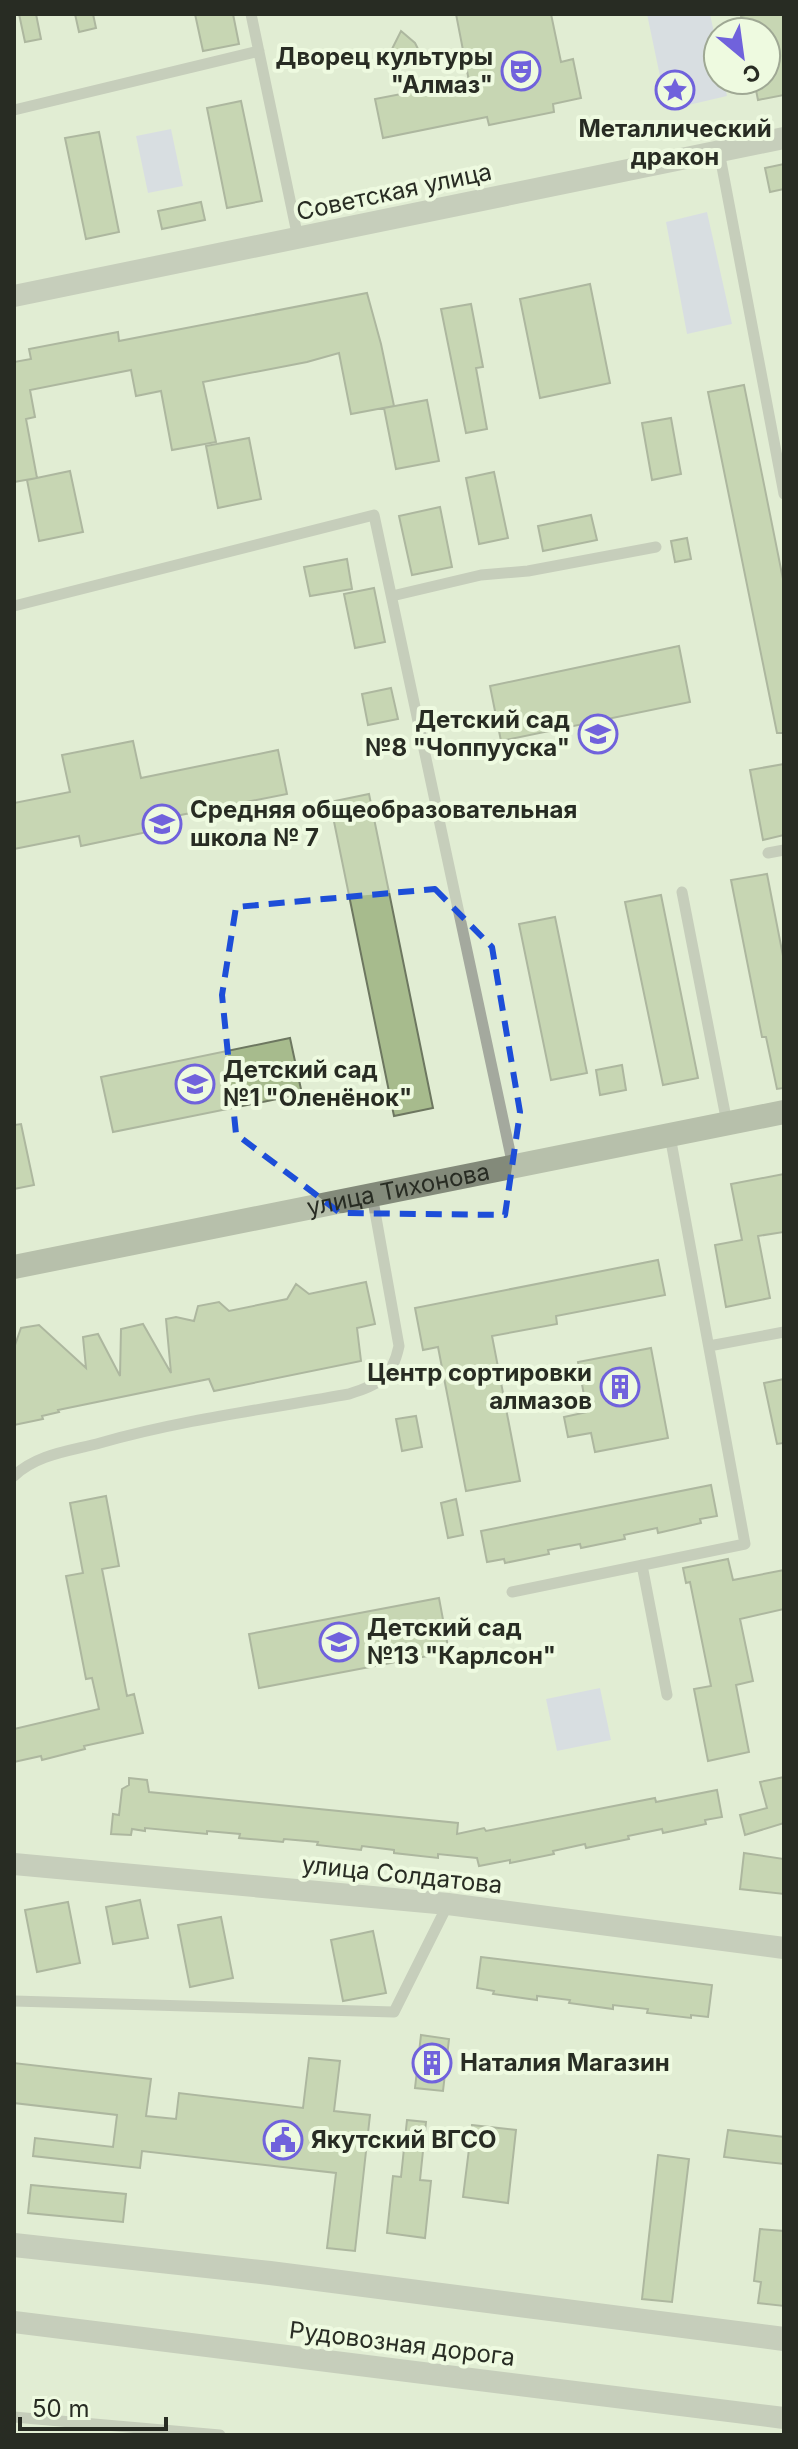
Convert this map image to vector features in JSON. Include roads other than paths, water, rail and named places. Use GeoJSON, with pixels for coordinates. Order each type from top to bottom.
{"type":"FeatureCollection","features":[{"type":"Feature","properties":{"kind":"main road","name":"улица Тихонова"},"geometry":{"type":"LineString","coordinates":[[14,1267],[784,1112]]}},
{"type":"Feature","properties":{"kind":"street","name":"Советская улица"},"geometry":{"type":"LineString","coordinates":[[14,296],[784,138]]}},
{"type":"Feature","properties":{"kind":"street","name":"улица Солдатова"},"geometry":{"type":"LineString","coordinates":[[14,1864],[448,1904],[784,1948]]}},
{"type":"Feature","properties":{"kind":"street"},"geometry":{"type":"LineString","coordinates":[[14,2245],[270,2273],[784,2339]]}},
{"type":"Feature","properties":{"kind":"street","name":"Рудовозная дорога"},"geometry":{"type":"LineString","coordinates":[[14,2322],[784,2418]]}},
{"type":"Feature","properties":{"kind":"lane"},"geometry":{"type":"LineString","coordinates":[[251,14],[298,238]]}},
{"type":"Feature","properties":{"kind":"lane"},"geometry":{"type":"LineString","coordinates":[[14,110],[259,51]]}},
{"type":"Feature","properties":{"kind":"lane"},"geometry":{"type":"LineString","coordinates":[[719,151],[784,494]]}},
{"type":"Feature","properties":{"kind":"lane"},"geometry":{"type":"LineString","coordinates":[[14,606],[374,515],[513,1166]]}},
{"type":"Feature","properties":{"kind":"lane"},"geometry":{"type":"LineString","coordinates":[[392,596],[481,575],[528,571],[656,547]]}},
{"type":"Feature","properties":{"kind":"lane"},"geometry":{"type":"LineString","coordinates":[[768,853],[784,850]]}},
{"type":"Feature","properties":{"kind":"lane"},"geometry":{"type":"LineString","coordinates":[[682,892],[727,1123]]}},
{"type":"Feature","properties":{"kind":"lane"},"geometry":{"type":"LineString","coordinates":[[512,1592],[745,1544],[670,1135]]}},
{"type":"Feature","properties":{"kind":"lane"},"geometry":{"type":"LineString","coordinates":[[14,1476],[21,1469],[50,1455],[119,1436],[349,1394],[370,1387],[385,1377],[395,1365],[399,1346],[372,1195]]}},
{"type":"Feature","properties":{"kind":"lane"},"geometry":{"type":"LineString","coordinates":[[709,1346],[784,1332]]}},
{"type":"Feature","properties":{"kind":"lane"},"geometry":{"type":"LineString","coordinates":[[642,1565],[667,1695]]}},
{"type":"Feature","properties":{"kind":"lane"},"geometry":{"type":"LineString","coordinates":[[14,2001],[394,2012],[448,1904]]}},
{"type":"Feature","properties":{"kind":"lane"},"geometry":{"type":"LineString","coordinates":[[14,2417],[220,2435]]}},
{"type":"Feature","properties":{"kind":"place","name":"Дворец культуры \"Алмаз\""},"geometry":{"type":"Point","coordinates":[521,71]}},
{"type":"Feature","properties":{"kind":"place","name":"Металлический дракон"},"geometry":{"type":"Point","coordinates":[675,90]}},
{"type":"Feature","properties":{"kind":"place","name":"Детский сад №8 \"Чоппууска\""},"geometry":{"type":"Point","coordinates":[598,734]}},
{"type":"Feature","properties":{"kind":"place","name":"Cредняя общеобразовательная школа № 7"},"geometry":{"type":"Point","coordinates":[162,824]}},
{"type":"Feature","properties":{"kind":"place","name":"Детский сад №1 \"Оленёнок\""},"geometry":{"type":"Point","coordinates":[195,1084]}},
{"type":"Feature","properties":{"kind":"place","name":"Центр сортировки алмазов"},"geometry":{"type":"Point","coordinates":[620,1387]}},
{"type":"Feature","properties":{"kind":"place","name":"Детский сад №13 \"Карлсон\""},"geometry":{"type":"Point","coordinates":[339,1642]}},
{"type":"Feature","properties":{"kind":"place","name":"Наталия Магазин"},"geometry":{"type":"Point","coordinates":[432,2063]}},
{"type":"Feature","properties":{"kind":"place","name":"Якутский ВГСО"},"geometry":{"type":"Point","coordinates":[283,2140]}}]}
